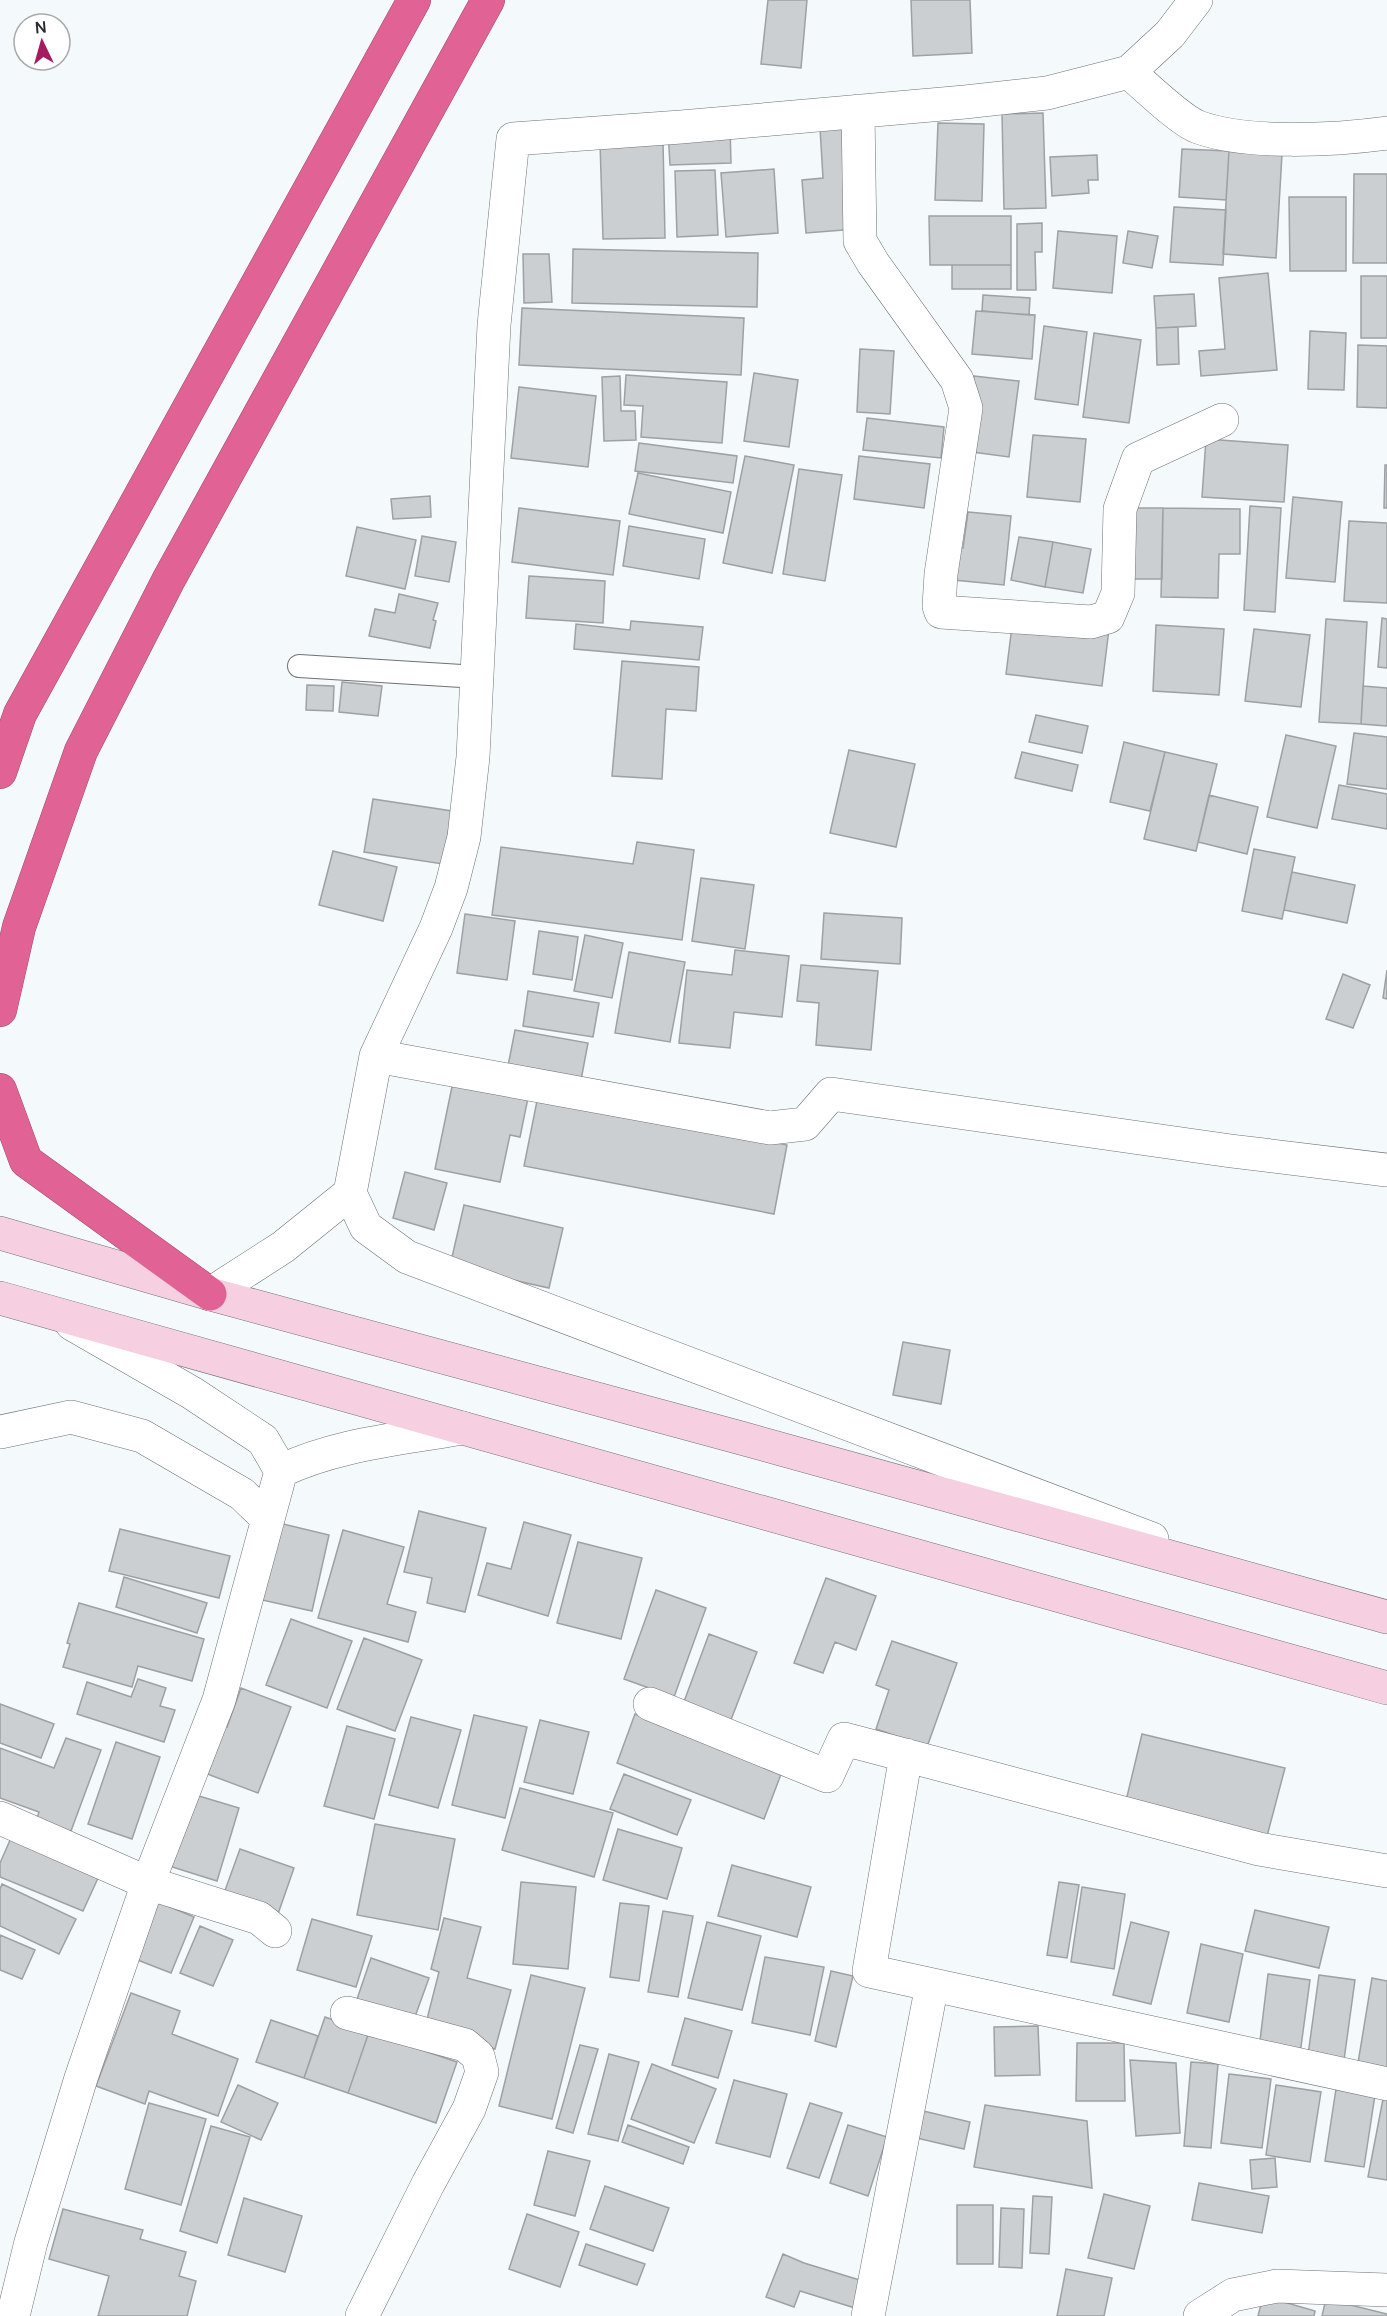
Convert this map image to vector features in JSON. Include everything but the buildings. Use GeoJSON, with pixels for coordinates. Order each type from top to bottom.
{"type":"FeatureCollection","features":[{"type":"Feature","properties":{"kind":"highway"},"geometry":{"type":"LineString","coordinates":[[0,772],[20,714],[414,0]]}},
{"type":"Feature","properties":{"kind":"highway"},"geometry":{"type":"LineString","coordinates":[[0,1010],[19,927],[81,751],[169,579],[488,0]]}},
{"type":"Feature","properties":{"kind":"highway"},"geometry":{"type":"LineString","coordinates":[[0,1090],[26,1161],[210,1294]]}},
{"type":"Feature","properties":{"kind":"main road"},"geometry":{"type":"LineString","coordinates":[[0,1233],[210,1294],[753,1441],[1387,1617]]}},
{"type":"Feature","properties":{"kind":"main road"},"geometry":{"type":"LineString","coordinates":[[0,1298],[1387,1688]]}},
{"type":"Feature","properties":{"kind":"street"},"geometry":{"type":"LineString","coordinates":[[1196,0],[1170,34],[1129,72],[1047,93],[681,127],[513,139],[494,325],[478,677],[464,837],[451,888],[436,928],[376,1056],[350,1193],[366,1227],[407,1257],[1283,1589]]}},
{"type":"Feature","properties":{"kind":"street"},"geometry":{"type":"LineString","coordinates":[[1129,72],[1196,126],[1207,129],[1239,136],[1292,138],[1343,139],[1387,133]]}},
{"type":"Feature","properties":{"kind":"street"},"geometry":{"type":"LineString","coordinates":[[858,111],[860,241],[880,273],[957,380],[966,408],[941,574],[939,606],[941,612],[1091,622],[1108,617],[1118,592],[1120,509],[1138,459],[1222,420]]}},
{"type":"Feature","properties":{"kind":"street"},"geometry":{"type":"LineString","coordinates":[[376,1056],[771,1128],[805,1124],[831,1094],[1231,1151],[1387,1170]]}},
{"type":"Feature","properties":{"kind":"street"},"geometry":{"type":"LineString","coordinates":[[210,1294],[283,1247],[350,1193]]}},
{"type":"Feature","properties":{"kind":"street"},"geometry":{"type":"LineString","coordinates":[[13,2316],[31,2242],[78,2089],[148,1884],[219,1700],[281,1472],[263,1440],[192,1393],[56,1314]]}},
{"type":"Feature","properties":{"kind":"street"},"geometry":{"type":"LineString","coordinates":[[0,1432],[71,1417],[142,1436],[242,1494],[268,1519]]}},
{"type":"Feature","properties":{"kind":"street"},"geometry":{"type":"LineString","coordinates":[[281,1472],[306,1459],[341,1450],[462,1428]]}},
{"type":"Feature","properties":{"kind":"street"},"geometry":{"type":"LineString","coordinates":[[650,1704],[827,1776],[844,1739],[1258,1849],[1387,1871]]}},
{"type":"Feature","properties":{"kind":"street"},"geometry":{"type":"LineString","coordinates":[[906,1755],[869,1971],[1387,2084]]}},
{"type":"Feature","properties":{"kind":"street"},"geometry":{"type":"LineString","coordinates":[[0,1818],[148,1884],[258,1918],[275,1931]]}},
{"type":"Feature","properties":{"kind":"street"},"geometry":{"type":"LineString","coordinates":[[868,2316],[932,1985]]}},
{"type":"Feature","properties":{"kind":"street"},"geometry":{"type":"LineString","coordinates":[[347,2013],[465,2045],[478,2056],[482,2072],[469,2109],[438,2164],[362,2316]]}},
{"type":"Feature","properties":{"kind":"street"},"geometry":{"type":"LineString","coordinates":[[1200,2316],[1233,2295],[1277,2286],[1387,2290]]}},
{"type":"Feature","properties":{"kind":"lane"},"geometry":{"type":"LineString","coordinates":[[299,666],[478,677]]}}]}
